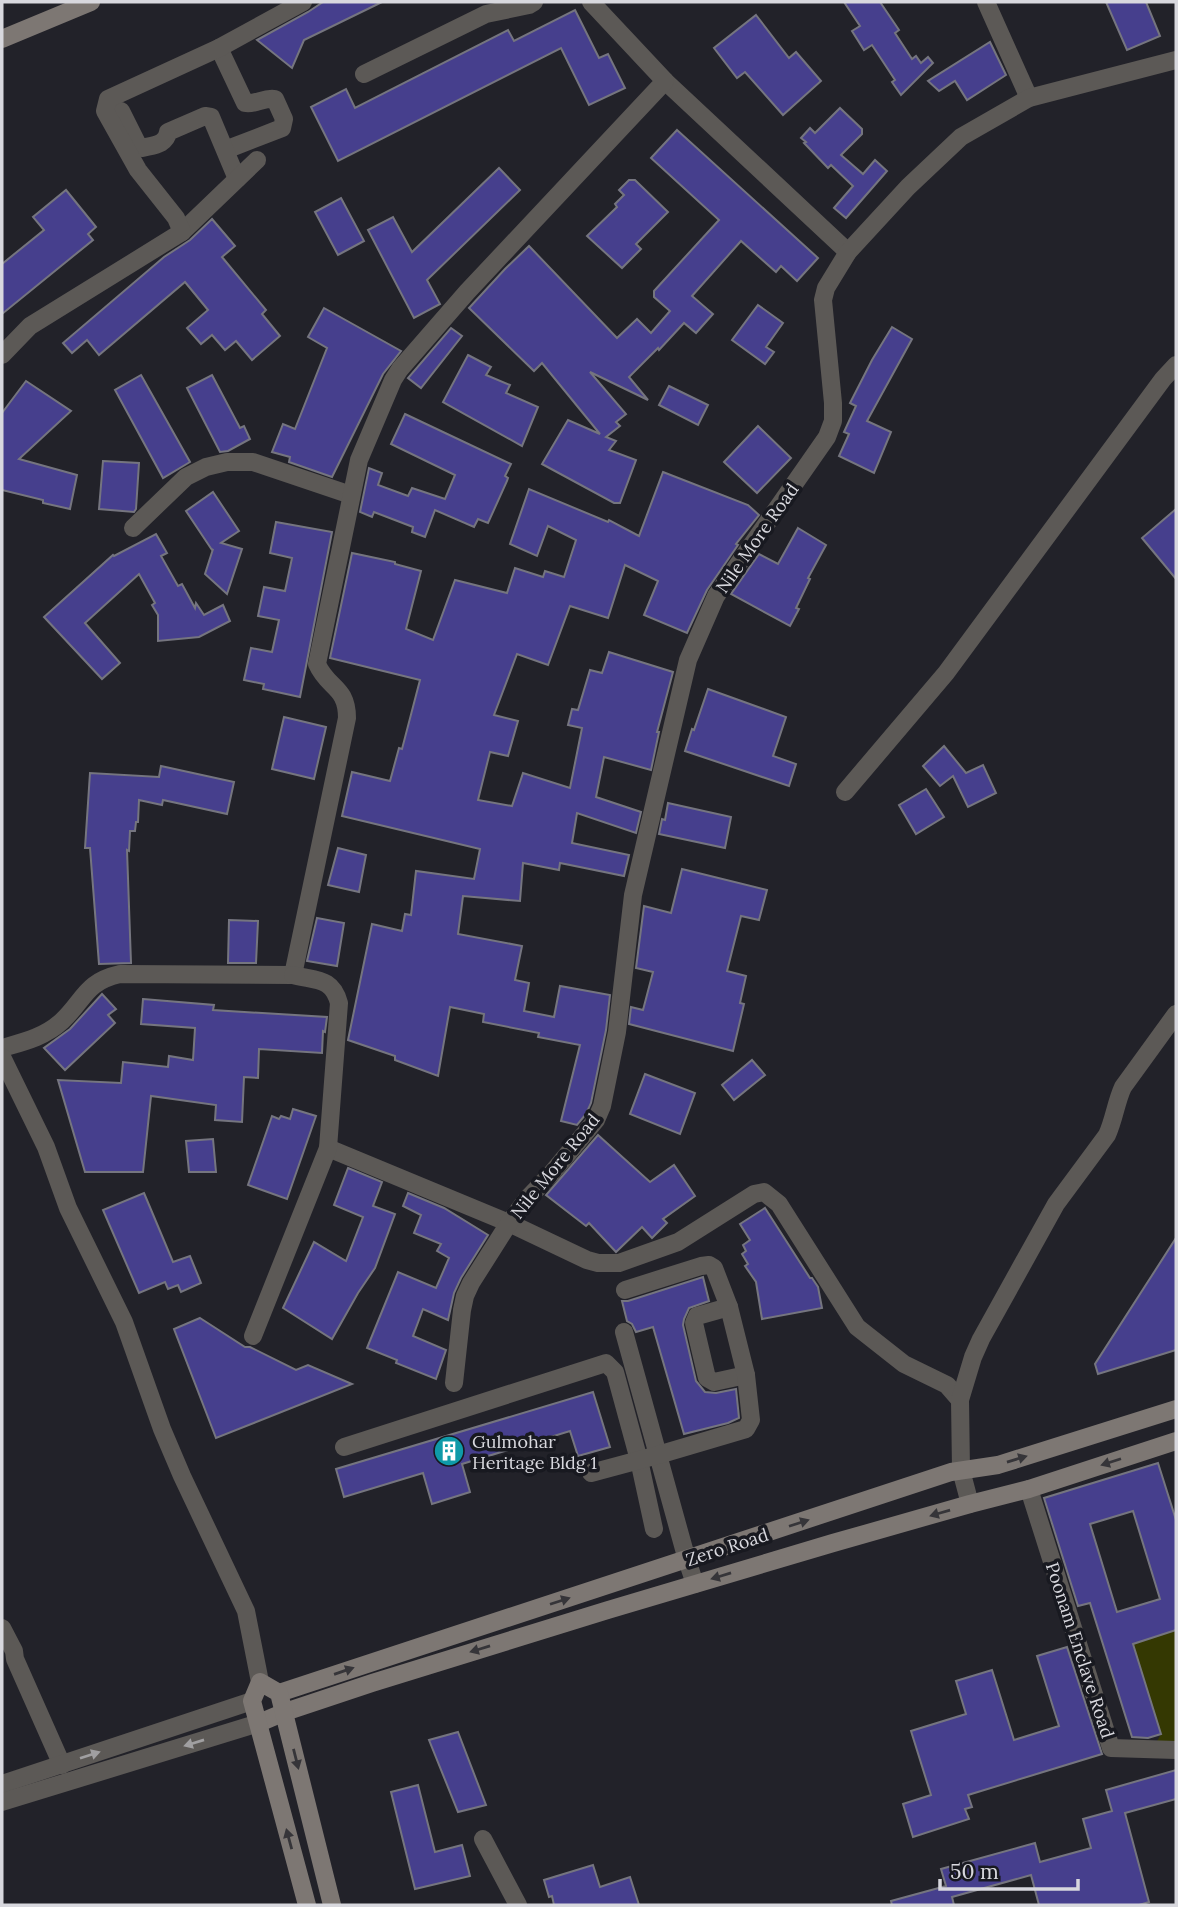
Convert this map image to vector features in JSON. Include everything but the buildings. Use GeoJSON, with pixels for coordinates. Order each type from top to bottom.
{"type":"FeatureCollection","features":[{"type":"Feature","properties":{"kind":"street"},"geometry":{"type":"LineString","coordinates":[[2,39],[91,2]]}},
{"type":"Feature","properties":{"kind":"street"},"geometry":{"type":"LineString","coordinates":[[181,232],[176,218],[138,170],[105,111],[108,99],[219,48],[303,2]]}},
{"type":"Feature","properties":{"kind":"street"},"geometry":{"type":"LineString","coordinates":[[364,74],[485,13],[534,2]]}},
{"type":"Feature","properties":{"kind":"street"},"geometry":{"type":"LineString","coordinates":[[591,2],[665,81],[848,252]]}},
{"type":"Feature","properties":{"kind":"street"},"geometry":{"type":"LineString","coordinates":[[986,2],[1029,98]]}},
{"type":"Feature","properties":{"kind":"street"},"geometry":{"type":"LineString","coordinates":[[219,48],[245,103],[275,99],[284,119],[282,128],[233,147]]}},
{"type":"Feature","properties":{"kind":"street","name":"Nile More Road"},"geometry":{"type":"LineString","coordinates":[[454,1383],[465,1296],[509,1223],[596,1120],[602,1106],[617,1032],[633,895],[688,660],[716,596],[827,437],[832,421],[833,403],[823,300],[826,288],[848,252],[908,187],[961,137],[1029,98],[1176,60]]}},
{"type":"Feature","properties":{"kind":"street"},"geometry":{"type":"LineString","coordinates":[[293,975],[347,719],[347,705],[341,693],[321,674],[317,664],[359,460],[400,369],[467,292],[665,81]]}},
{"type":"Feature","properties":{"kind":"street"},"geometry":{"type":"LineString","coordinates":[[121,111],[142,148],[162,143],[167,139],[168,132],[205,116],[211,117],[237,179]]}},
{"type":"Feature","properties":{"kind":"street"},"geometry":{"type":"LineString","coordinates":[[2,355],[30,326],[181,232],[257,160]]}},
{"type":"Feature","properties":{"kind":"street"},"geometry":{"type":"LineString","coordinates":[[845,792],[940,680],[1176,365]]}},
{"type":"Feature","properties":{"kind":"street"},"geometry":{"type":"LineString","coordinates":[[133,528],[186,477],[206,467],[228,462],[253,462],[351,495]]}},
{"type":"Feature","properties":{"kind":"street"},"geometry":{"type":"LineString","coordinates":[[2,1048],[40,1037],[61,1021],[92,985],[106,977],[120,974],[293,975],[328,984],[335,991],[339,1003],[328,1148],[253,1336]]}},
{"type":"Feature","properties":{"kind":"street"},"geometry":{"type":"LineString","coordinates":[[970,1504],[961,1470],[960,1400],[973,1357],[1056,1204],[1107,1135],[1123,1087],[1176,1014]]}},
{"type":"Feature","properties":{"kind":"street"},"geometry":{"type":"LineString","coordinates":[[2,1057],[46,1147],[68,1208],[124,1322],[162,1429],[246,1611],[260,1682],[252,1702],[307,1905]]}},
{"type":"Feature","properties":{"kind":"street"},"geometry":{"type":"LineString","coordinates":[[328,1148],[598,1263],[619,1263],[678,1242],[754,1194],[764,1192],[779,1204],[857,1327],[904,1364],[947,1385],[960,1400]]}},
{"type":"Feature","properties":{"kind":"street"},"geometry":{"type":"LineString","coordinates":[[591,1473],[747,1429],[751,1420],[746,1375],[729,1307],[714,1268],[709,1265],[701,1266],[625,1290]]}},
{"type":"Feature","properties":{"kind":"street"},"geometry":{"type":"LineString","coordinates":[[729,1307],[697,1316],[694,1323],[707,1378],[714,1382],[746,1375]]}},
{"type":"Feature","properties":{"kind":"street"},"geometry":{"type":"LineString","coordinates":[[624,1332],[695,1584]]}},
{"type":"Feature","properties":{"kind":"street"},"geometry":{"type":"LineString","coordinates":[[344,1447],[606,1363],[615,1371],[654,1529]]}},
{"type":"Feature","properties":{"kind":"street","name":"Zero Road"},"geometry":{"type":"LineString","coordinates":[[279,1693],[961,1470],[998,1465],[1176,1409]]}},
{"type":"Feature","properties":{"kind":"street","name":"Zero Road"},"geometry":{"type":"LineString","coordinates":[[259,1723],[380,1680],[695,1584],[1030,1489],[1176,1441]]}},
{"type":"Feature","properties":{"kind":"street","name":"Poonam Enclave Road"},"geometry":{"type":"LineString","coordinates":[[1030,1489],[1111,1748],[1176,1750]]}},
{"type":"Feature","properties":{"kind":"street"},"geometry":{"type":"LineString","coordinates":[[2,1628],[14,1651],[8,1656],[62,1765]]}},
{"type":"Feature","properties":{"kind":"street"},"geometry":{"type":"LineString","coordinates":[[374,1661],[380,1680]]}},
{"type":"Feature","properties":{"kind":"street"},"geometry":{"type":"LineString","coordinates":[[260,1682],[279,1693],[332,1905]]}},
{"type":"Feature","properties":{"kind":"street"},"geometry":{"type":"LineString","coordinates":[[2,1784],[252,1702]]}},
{"type":"Feature","properties":{"kind":"street"},"geometry":{"type":"LineString","coordinates":[[2,1802],[259,1723]]}},
{"type":"Feature","properties":{"kind":"street"},"geometry":{"type":"LineString","coordinates":[[483,1839],[518,1905]]}},
{"type":"Feature","properties":{"kind":"green space"},"geometry":{"type":"Polygon","coordinates":[[[1176,1630],[1176,1750],[1152,1750],[1161,1734],[1133,1644],[1176,1630]]]}},
{"type":"Feature","properties":{"kind":"place","name":"Gulmohar Heritage Bldg 1"},"geometry":{"type":"Point","coordinates":[449,1451]}}]}
